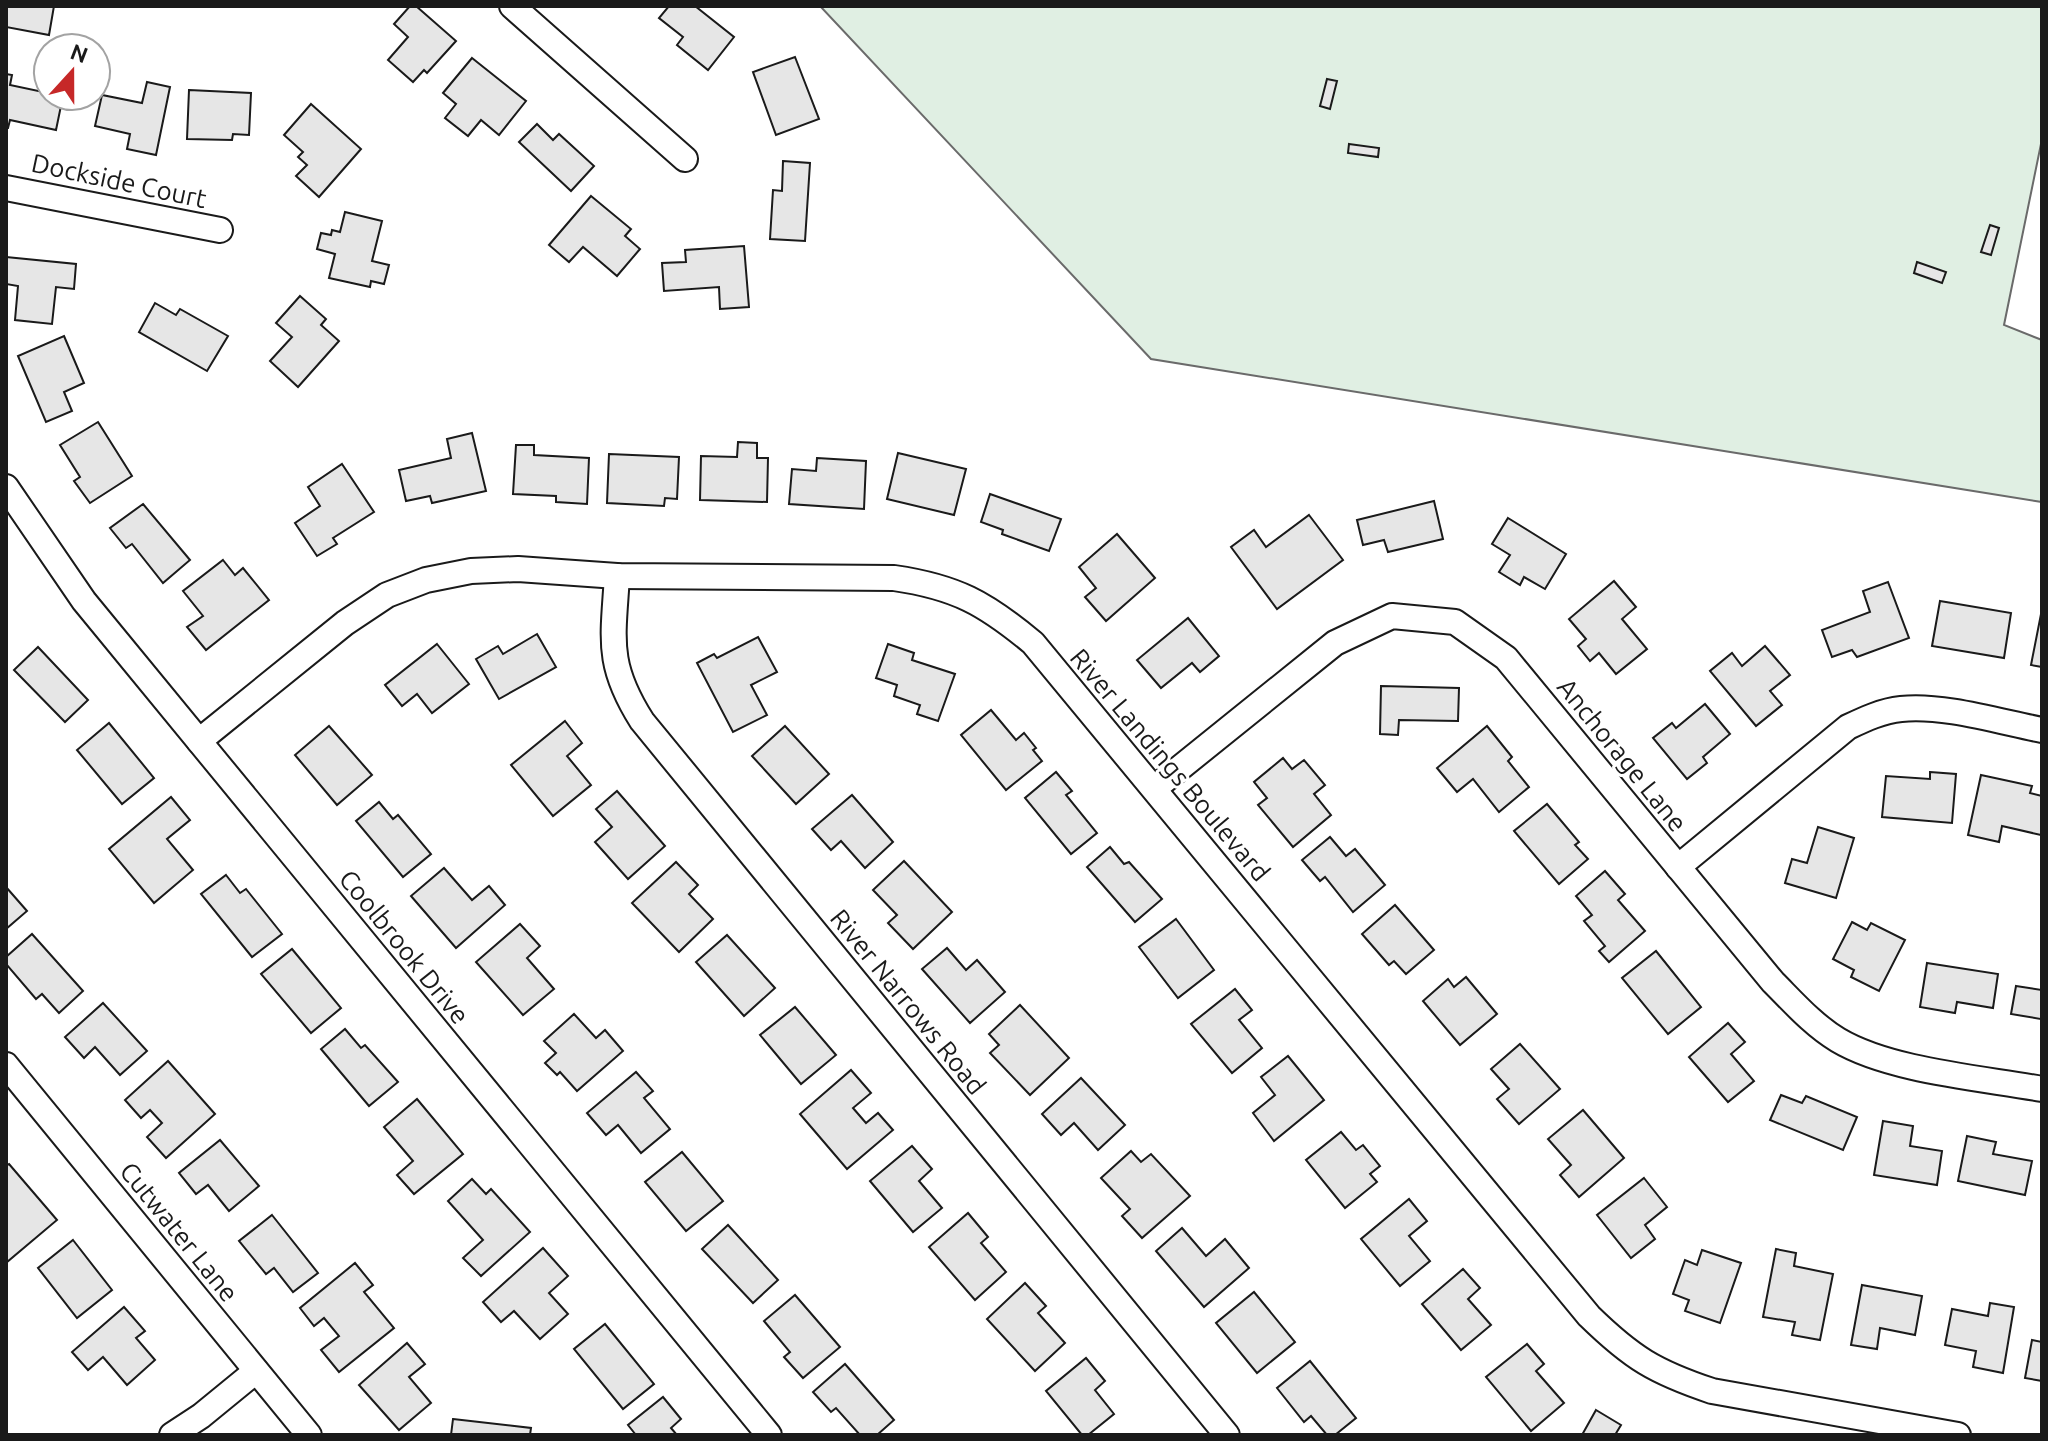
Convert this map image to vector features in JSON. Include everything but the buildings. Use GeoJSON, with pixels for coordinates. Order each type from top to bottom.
{"type":"FeatureCollection","features":[{"type":"Feature","properties":{"kind":"street"},"geometry":{"type":"LineString","coordinates":[[512,6],[685,159]]}},
{"type":"Feature","properties":{"kind":"street","name":"Dockside Court"},"geometry":{"type":"LineString","coordinates":[[6,188],[220,230]]}},
{"type":"Feature","properties":{"kind":"street","name":"Coolbrook Drive"},"geometry":{"type":"LineString","coordinates":[[6,487],[84,601],[769,1435]]}},
{"type":"Feature","properties":{"kind":"street","name":"River Landings Boulevard"},"geometry":{"type":"LineString","coordinates":[[199,741],[345,623],[387,595],[426,580],[471,571],[518,569],[617,576],[894,578],[933,583],[970,597],[1003,618],[1033,643],[1579,1304],[1614,1341],[1644,1364],[1712,1391],[1958,1435]]}},
{"type":"Feature","properties":{"kind":"street","name":"River Narrows Road"},"geometry":{"type":"LineString","coordinates":[[617,576],[613,649],[618,675],[642,721],[1227,1435]]}},
{"type":"Feature","properties":{"kind":"street","name":"Anchorage Lane"},"geometry":{"type":"LineString","coordinates":[[1155,788],[1335,643],[1392,616],[1455,622],[1506,658],[1773,982],[1801,1011],[1838,1040],[1878,1056],[1920,1067],[2042,1089]]}},
{"type":"Feature","properties":{"kind":"street"},"geometry":{"type":"LineString","coordinates":[[1678,867],[1848,727],[1876,714],[1902,708],[1932,709],[2042,730]]}},
{"type":"Feature","properties":{"kind":"street","name":"Cutwater Lane"},"geometry":{"type":"LineString","coordinates":[[6,1065],[309,1435]]}},
{"type":"Feature","properties":{"kind":"street"},"geometry":{"type":"LineString","coordinates":[[172,1435],[201,1416],[256,1371]]}},
{"type":"Feature","properties":{"kind":"green space"},"geometry":{"type":"Polygon","coordinates":[[[820,6],[2042,6],[2042,139],[2004,325],[2042,340],[2042,502],[1151,359],[820,6]]]}}]}
